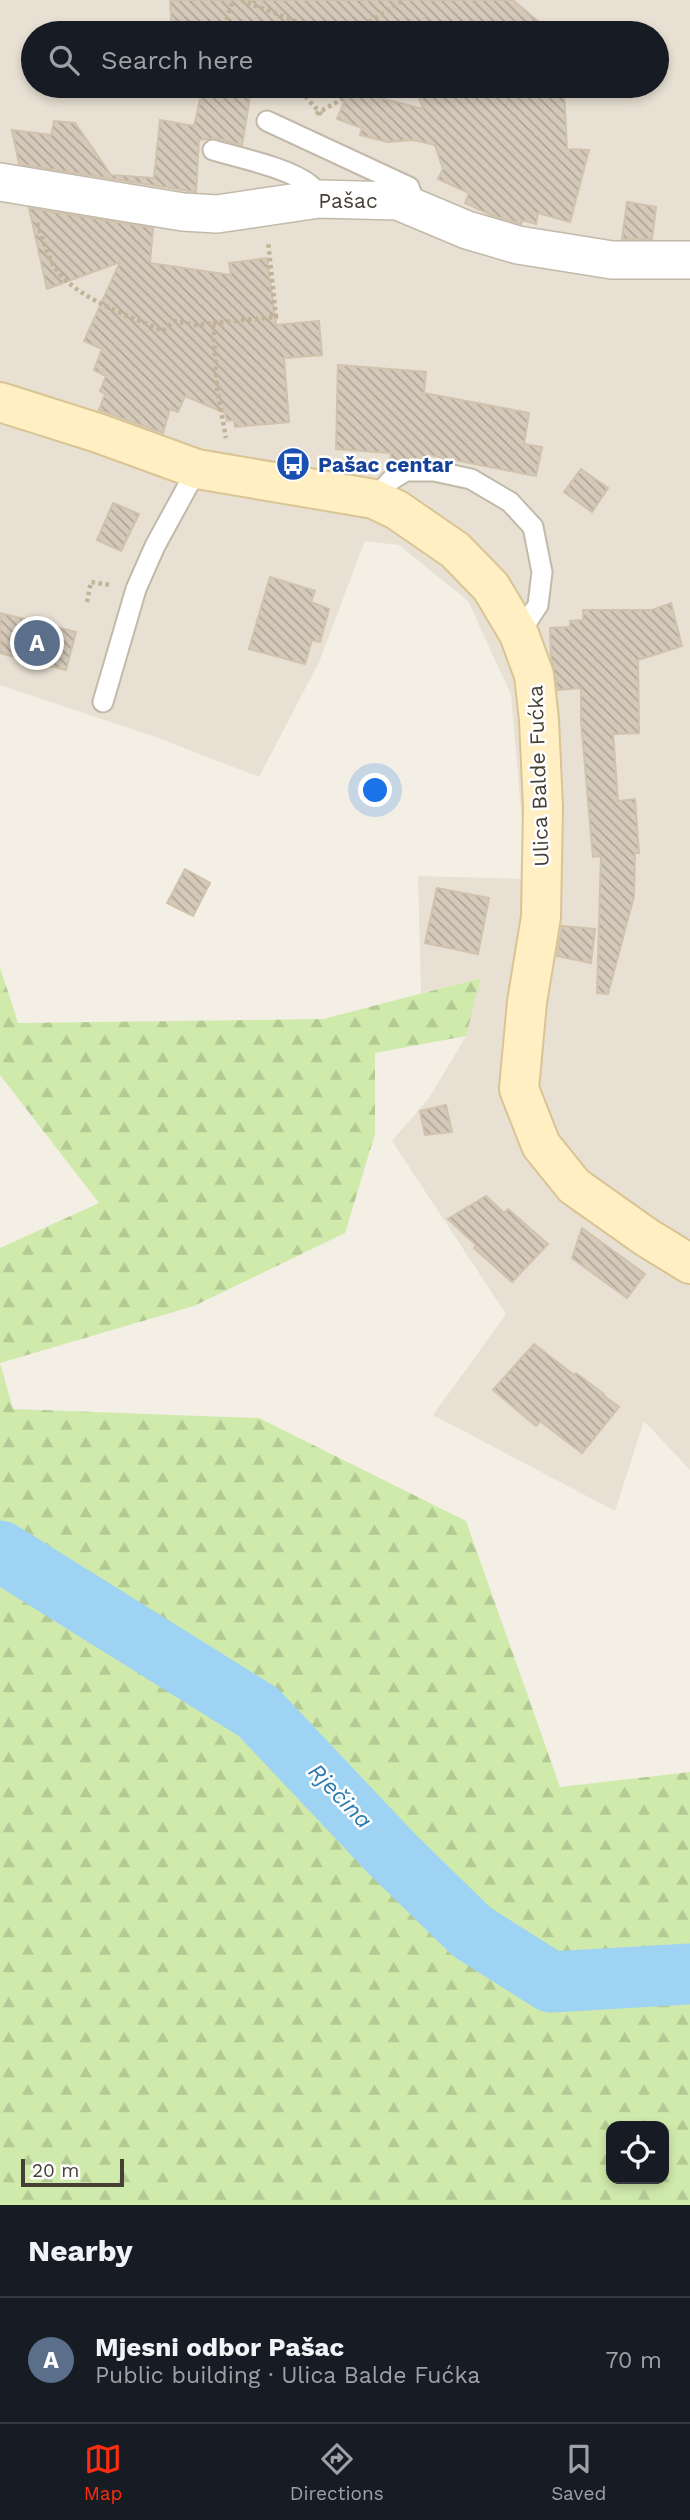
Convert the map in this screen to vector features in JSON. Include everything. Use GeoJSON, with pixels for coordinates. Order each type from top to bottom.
{"type":"FeatureCollection","features":[{"type":"Feature","properties":{"kind":"main road","name":"Ulica Balde Fućka"},"geometry":{"type":"LineString","coordinates":[[0,402],[98,433],[197,469],[374,499],[397,510],[455,550],[491,587],[519,634],[534,675],[543,807],[541,917],[527,1002],[519,1089],[541,1145],[574,1186],[646,1237],[690,1264]]}},
{"type":"Feature","properties":{"kind":"street","name":"Pašac"},"geometry":{"type":"LineString","coordinates":[[12,184],[183,212],[217,214],[319,199],[398,201],[467,230],[518,245],[612,260],[690,260]]}},
{"type":"Feature","properties":{"kind":"lane"},"geometry":{"type":"LineString","coordinates":[[267,121],[409,187],[417,207]]}},
{"type":"Feature","properties":{"kind":"lane"},"geometry":{"type":"LineString","coordinates":[[213,150],[265,165],[300,180],[311,186],[319,199]]}},
{"type":"Feature","properties":{"kind":"lane"},"geometry":{"type":"LineString","coordinates":[[103,702],[136,589],[197,469]]}},
{"type":"Feature","properties":{"kind":"lane"},"geometry":{"type":"LineString","coordinates":[[374,499],[391,480],[406,471],[433,471],[471,479],[510,502],[533,527],[542,572],[538,605],[519,634]]}},
{"type":"Feature","properties":{"kind":"path"},"geometry":{"type":"LineString","coordinates":[[226,21],[233,0]]}},
{"type":"Feature","properties":{"kind":"path"},"geometry":{"type":"LineString","coordinates":[[241,0],[295,21]]}},
{"type":"Feature","properties":{"kind":"path"},"geometry":{"type":"LineString","coordinates":[[370,21],[404,0]]}},
{"type":"Feature","properties":{"kind":"path"},"geometry":{"type":"LineString","coordinates":[[313,115],[344,98]]}},
{"type":"Feature","properties":{"kind":"path"},"geometry":{"type":"LineString","coordinates":[[12,184],[57,271],[73,286],[101,302],[163,331],[174,321],[196,325],[276,317],[270,263]]}},
{"type":"Feature","properties":{"kind":"path"},"geometry":{"type":"LineString","coordinates":[[213,323],[222,421]]}},
{"type":"Feature","properties":{"kind":"path"},"geometry":{"type":"LineString","coordinates":[[87,602],[91,582],[97,583]]}},
{"type":"Feature","properties":{"kind":"shaded area"},"geometry":{"type":"Polygon","coordinates":[[[0,0],[690,0],[690,1470],[644,1421],[615,1511],[433,1415],[506,1314],[392,1141],[429,1098],[466,1036],[481,978],[421,993],[418,876],[527,879],[511,695],[468,601],[399,545],[365,541],[319,662],[259,777],[153,736],[0,685],[0,0]]]}},
{"type":"Feature","properties":{"kind":"green space"},"geometry":{"type":"Polygon","coordinates":[[[0,967],[18,1023],[323,1019],[481,978],[466,1036],[375,1053],[375,1134],[345,1233],[194,1306],[0,1363],[0,1248],[99,1203],[0,1075],[0,967]]]}},
{"type":"Feature","properties":{"kind":"green space"},"geometry":{"type":"Polygon","coordinates":[[[0,1363],[13,1409],[259,1418],[466,1521],[560,1787],[690,1772],[690,2205],[0,2205],[0,1363]]]}},
{"type":"Feature","properties":{"kind":"building"},"geometry":{"type":"Polygon","coordinates":[[[170,0],[513,0],[538,21],[171,21],[170,0]]]}},
{"type":"Feature","properties":{"kind":"building"},"geometry":{"type":"Polygon","coordinates":[[[200,98],[250,98],[242,145],[216,138],[199,140],[196,192],[19,164],[12,130],[51,135],[54,121],[75,123],[111,175],[154,178],[160,120],[194,126],[200,98]]]}},
{"type":"Feature","properties":{"kind":"building"},"geometry":{"type":"Polygon","coordinates":[[[346,98],[380,98],[423,109],[419,98],[564,98],[567,149],[589,150],[570,222],[538,213],[536,224],[522,220],[521,224],[491,215],[465,203],[469,193],[438,179],[443,169],[435,145],[413,140],[388,142],[360,135],[362,128],[337,119],[346,98]]]}},
{"type":"Feature","properties":{"kind":"building"},"geometry":{"type":"Polygon","coordinates":[[[627,202],[656,207],[652,239],[622,239],[627,202]]]}},
{"type":"Feature","properties":{"kind":"building"},"geometry":{"type":"Polygon","coordinates":[[[29,208],[153,228],[150,263],[231,275],[229,263],[267,258],[276,325],[319,321],[322,355],[284,358],[289,422],[235,427],[234,420],[227,421],[225,413],[185,396],[178,412],[170,409],[163,433],[99,410],[105,394],[100,391],[106,376],[94,370],[102,349],[84,341],[120,262],[47,289],[29,208]]]}},
{"type":"Feature","properties":{"kind":"building"},"geometry":{"type":"Polygon","coordinates":[[[338,365],[426,372],[424,393],[529,413],[524,444],[542,447],[536,476],[429,455],[425,459],[406,459],[390,463],[391,453],[336,449],[338,365]]]}},
{"type":"Feature","properties":{"kind":"building"},"geometry":{"type":"Polygon","coordinates":[[[581,469],[608,488],[592,512],[564,492],[581,469]]]}},
{"type":"Feature","properties":{"kind":"building"},"geometry":{"type":"Polygon","coordinates":[[[113,503],[139,514],[121,551],[97,540],[113,503]]]}},
{"type":"Feature","properties":{"kind":"building"},"geometry":{"type":"Polygon","coordinates":[[[270,577],[315,591],[311,602],[329,609],[320,642],[312,640],[305,664],[249,649],[270,577]]]}},
{"type":"Feature","properties":{"kind":"building"},"geometry":{"type":"Polygon","coordinates":[[[671,603],[682,646],[638,660],[639,733],[613,734],[618,801],[635,799],[639,853],[635,853],[634,896],[608,994],[597,993],[601,856],[593,857],[581,721],[581,688],[558,690],[551,659],[550,628],[570,627],[570,621],[583,620],[583,610],[652,610],[671,603]]]}},
{"type":"Feature","properties":{"kind":"building"},"geometry":{"type":"Polygon","coordinates":[[[0,613],[76,632],[66,670],[0,653],[0,613]]]}},
{"type":"Feature","properties":{"kind":"building"},"geometry":{"type":"Polygon","coordinates":[[[185,869],[210,883],[193,916],[167,903],[185,869]]]}},
{"type":"Feature","properties":{"kind":"building"},"geometry":{"type":"Polygon","coordinates":[[[437,888],[489,898],[478,954],[425,943],[437,888]]]}},
{"type":"Feature","properties":{"kind":"building"},"geometry":{"type":"Polygon","coordinates":[[[562,926],[595,929],[591,963],[557,956],[562,926]]]}},
{"type":"Feature","properties":{"kind":"building"},"geometry":{"type":"Polygon","coordinates":[[[446,1105],[452,1132],[425,1135],[420,1111],[446,1105]]]}},
{"type":"Feature","properties":{"kind":"building"},"geometry":{"type":"Polygon","coordinates":[[[486,1196],[504,1213],[508,1209],[548,1244],[512,1282],[474,1248],[476,1245],[448,1219],[486,1196]]]}},
{"type":"Feature","properties":{"kind":"building"},"geometry":{"type":"Polygon","coordinates":[[[582,1228],[645,1274],[627,1298],[572,1258],[582,1228]]]}},
{"type":"Feature","properties":{"kind":"building"},"geometry":{"type":"Polygon","coordinates":[[[534,1344],[619,1407],[582,1453],[540,1421],[536,1426],[493,1390],[534,1344]]]}},
{"type":"Feature","properties":{"kind":"waterway","name":"Rječina"},"geometry":{"type":"LineString","coordinates":[[0,1551],[258,1712],[393,1855],[472,1932],[551,1982],[690,1974]]}},
{"type":"Feature","properties":{"kind":"place","name":"Pašac centar"},"geometry":{"type":"Point","coordinates":[293,464]}},
{"type":"Feature","properties":{"kind":"place","name":"Mjesni odbor Pašac"},"geometry":{"type":"Point","coordinates":[37,643]}}]}
